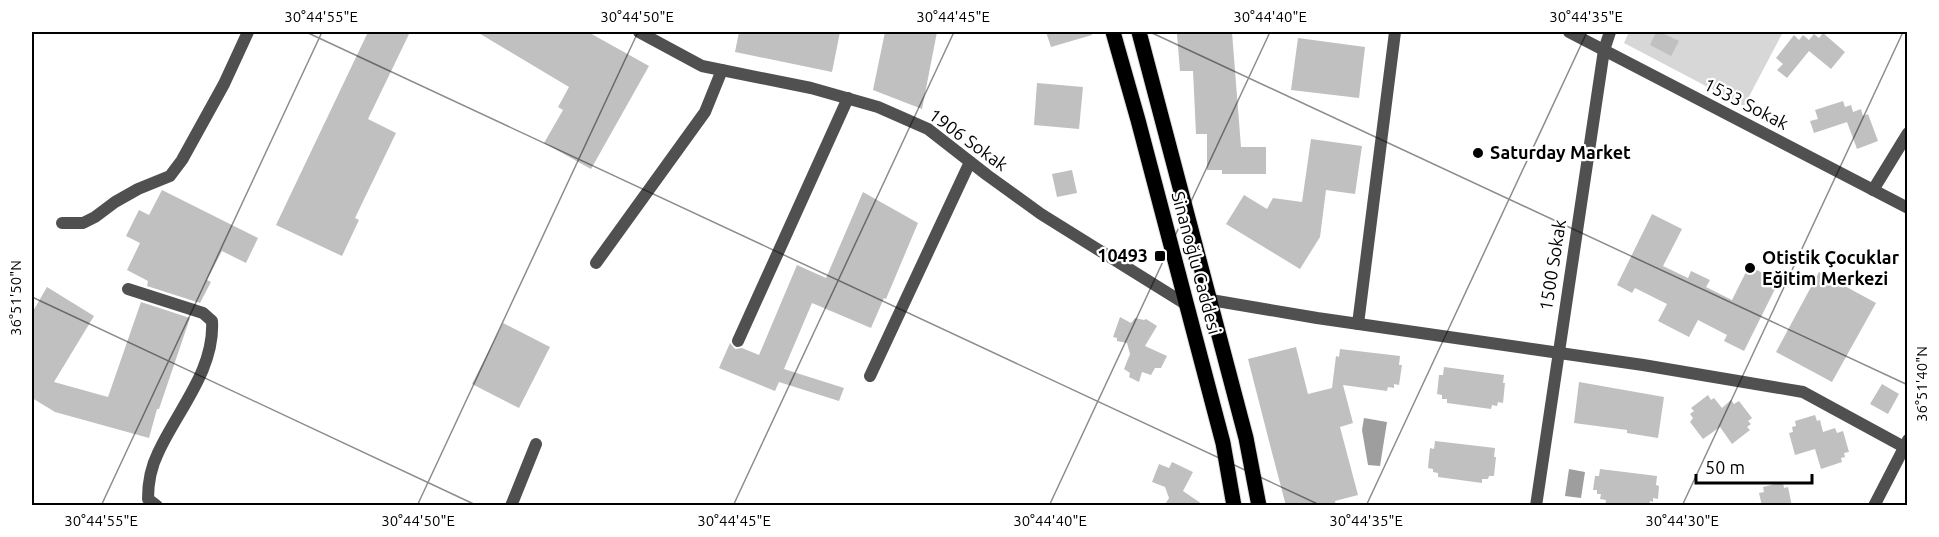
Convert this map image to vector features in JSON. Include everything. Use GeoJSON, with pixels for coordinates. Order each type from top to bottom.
{"type":"FeatureCollection","features":[{"type":"Feature","properties":{"kind":"main road","name":"Si̇nanoğlu Caddesi"},"geometry":{"type":"LineString","coordinates":[[1113,32],[1187,305],[1222,443],[1234,506]]}},
{"type":"Feature","properties":{"kind":"main road","name":"Si̇nanoğlu Caddesi"},"geometry":{"type":"LineString","coordinates":[[1139,32],[1246,438],[1259,506]]}},
{"type":"Feature","properties":{"kind":"street"},"geometry":{"type":"LineString","coordinates":[[62,223],[83,223],[95,218],[115,202],[138,189],[170,176],[182,160],[224,84],[248,32]]}},
{"type":"Feature","properties":{"kind":"street","name":"1906 Sokak"},"geometry":{"type":"LineString","coordinates":[[639,32],[702,66],[811,88],[848,98],[878,107],[928,129],[1041,214],[1187,305]]}},
{"type":"Feature","properties":{"kind":"street"},"geometry":{"type":"LineString","coordinates":[[1358,324],[1395,32]]}},
{"type":"Feature","properties":{"kind":"street","name":"1533 Sokak"},"geometry":{"type":"LineString","coordinates":[[1569,32],[1908,208]]}},
{"type":"Feature","properties":{"kind":"street","name":"1500 Sokak"},"geometry":{"type":"LineString","coordinates":[[1536,506],[1604,50],[1610,32]]}},
{"type":"Feature","properties":{"kind":"street"},"geometry":{"type":"LineString","coordinates":[[596,263],[705,112],[722,70]]}},
{"type":"Feature","properties":{"kind":"street"},"geometry":{"type":"LineString","coordinates":[[738,341],[848,98]]}},
{"type":"Feature","properties":{"kind":"street"},"geometry":{"type":"LineString","coordinates":[[1873,190],[1908,133]]}},
{"type":"Feature","properties":{"kind":"street"},"geometry":{"type":"LineString","coordinates":[[870,376],[970,162]]}},
{"type":"Feature","properties":{"kind":"street"},"geometry":{"type":"LineString","coordinates":[[128,289],[203,313],[212,321],[213,338],[206,362],[180,417],[157,454],[148,482],[148,499],[156,506]]}},
{"type":"Feature","properties":{"kind":"street"},"geometry":{"type":"LineString","coordinates":[[1211,300],[1803,392],[1906,443],[1874,506]]}},
{"type":"Feature","properties":{"kind":"street"},"geometry":{"type":"LineString","coordinates":[[511,506],[536,444]]}},
{"type":"Feature","properties":{"kind":"shaded area"},"geometry":{"type":"Polygon","coordinates":[[[1629,32],[1783,32],[1744,106],[1624,43],[1629,32]]]}},
{"type":"Feature","properties":{"kind":"shaded area"},"geometry":{"type":"Polygon","coordinates":[[[1364,418],[1387,422],[1380,466],[1368,465],[1362,430],[1364,418]]]}},
{"type":"Feature","properties":{"kind":"shaded area"},"geometry":{"type":"Polygon","coordinates":[[[1569,469],[1585,472],[1581,498],[1565,496],[1569,469]]]}},
{"type":"Feature","properties":{"kind":"building"},"geometry":{"type":"Polygon","coordinates":[[[368,32],[410,32],[368,119],[396,133],[355,218],[359,220],[342,256],[276,225],[368,32]]]}},
{"type":"Feature","properties":{"kind":"building"},"geometry":{"type":"Polygon","coordinates":[[[477,32],[588,32],[649,66],[591,169],[544,143],[563,110],[558,107],[569,87],[477,32]]]}},
{"type":"Feature","properties":{"kind":"building"},"geometry":{"type":"Polygon","coordinates":[[[739,32],[840,32],[832,72],[735,52],[739,32]]]}},
{"type":"Feature","properties":{"kind":"building"},"geometry":{"type":"Polygon","coordinates":[[[885,32],[937,32],[922,109],[873,90],[885,32]]]}},
{"type":"Feature","properties":{"kind":"building"},"geometry":{"type":"Polygon","coordinates":[[[1046,32],[1092,32],[1092,35],[1051,47],[1046,32]]]}},
{"type":"Feature","properties":{"kind":"building"},"geometry":{"type":"Polygon","coordinates":[[[1232,32],[1241,147],[1266,147],[1266,174],[1222,174],[1222,170],[1207,170],[1207,134],[1196,134],[1193,71],[1180,71],[1177,34],[1232,32]]]}},
{"type":"Feature","properties":{"kind":"building"},"geometry":{"type":"Polygon","coordinates":[[[1656,32],[1679,41],[1671,56],[1650,45],[1656,32]]]}},
{"type":"Feature","properties":{"kind":"building"},"geometry":{"type":"Polygon","coordinates":[[[1823,33],[1845,52],[1831,69],[1809,51],[1787,78],[1777,70],[1783,64],[1776,58],[1794,35],[1799,40],[1803,35],[1809,40],[1814,34],[1819,38],[1823,33]]]}},
{"type":"Feature","properties":{"kind":"building"},"geometry":{"type":"Polygon","coordinates":[[[1298,38],[1365,47],[1359,98],[1291,90],[1298,38]]]}},
{"type":"Feature","properties":{"kind":"building"},"geometry":{"type":"Polygon","coordinates":[[[1037,83],[1083,87],[1079,129],[1034,125],[1037,83]]]}},
{"type":"Feature","properties":{"kind":"building"},"geometry":{"type":"Polygon","coordinates":[[[1843,101],[1845,107],[1851,105],[1853,112],[1861,109],[1863,116],[1868,114],[1878,141],[1857,149],[1847,122],[1814,133],[1810,121],[1818,119],[1815,110],[1843,101]]]}},
{"type":"Feature","properties":{"kind":"building"},"geometry":{"type":"Polygon","coordinates":[[[1311,139],[1362,146],[1355,194],[1326,190],[1320,237],[1300,269],[1226,224],[1244,195],[1267,209],[1273,198],[1302,202],[1311,139]]]}},
{"type":"Feature","properties":{"kind":"building"},"geometry":{"type":"Polygon","coordinates":[[[1072,170],[1077,193],[1057,197],[1052,174],[1072,170]]]}},
{"type":"Feature","properties":{"kind":"building"},"geometry":{"type":"Polygon","coordinates":[[[162,190],[258,238],[246,263],[222,251],[207,280],[211,282],[200,303],[147,286],[148,281],[127,270],[140,243],[126,236],[139,210],[149,215],[162,190]]]}},
{"type":"Feature","properties":{"kind":"building"},"geometry":{"type":"Polygon","coordinates":[[[863,192],[918,223],[886,299],[884,298],[871,328],[812,303],[784,369],[844,388],[839,401],[779,382],[775,391],[719,368],[730,343],[735,349],[742,348],[759,355],[797,265],[826,278],[863,192]]]}},
{"type":"Feature","properties":{"kind":"building"},"geometry":{"type":"Polygon","coordinates":[[[1652,214],[1682,229],[1663,266],[1688,278],[1691,271],[1710,280],[1706,287],[1732,300],[1749,266],[1779,281],[1744,351],[1724,341],[1727,335],[1698,320],[1689,337],[1658,321],[1667,304],[1635,288],[1632,293],[1617,285],[1652,214]]]}},
{"type":"Feature","properties":{"kind":"building"},"geometry":{"type":"Polygon","coordinates":[[[1819,272],[1876,303],[1832,382],[1776,352],[1819,272]]]}},
{"type":"Feature","properties":{"kind":"building"},"geometry":{"type":"Polygon","coordinates":[[[47,287],[94,316],[54,382],[108,397],[141,302],[190,318],[159,409],[157,409],[149,438],[55,412],[32,398],[32,313],[47,287]]]}},
{"type":"Feature","properties":{"kind":"building"},"geometry":{"type":"Polygon","coordinates":[[[1120,317],[1131,323],[1135,318],[1146,319],[1157,326],[1145,346],[1167,356],[1161,368],[1155,368],[1151,375],[1142,372],[1139,382],[1129,377],[1130,373],[1124,369],[1130,354],[1127,343],[1117,341],[1117,338],[1113,337],[1120,317]]]}},
{"type":"Feature","properties":{"kind":"building"},"geometry":{"type":"Polygon","coordinates":[[[503,323],[550,347],[519,408],[472,384],[503,323]]]}},
{"type":"Feature","properties":{"kind":"building"},"geometry":{"type":"Polygon","coordinates":[[[1296,347],[1308,394],[1332,388],[1336,356],[1339,357],[1340,349],[1400,356],[1399,365],[1402,365],[1399,385],[1394,384],[1394,388],[1388,387],[1387,391],[1343,385],[1353,423],[1340,427],[1358,495],[1335,501],[1336,506],[1286,506],[1248,359],[1296,347]]]}},
{"type":"Feature","properties":{"kind":"building"},"geometry":{"type":"Polygon","coordinates":[[[1444,367],[1504,375],[1503,403],[1498,402],[1497,406],[1492,405],[1491,409],[1447,403],[1447,399],[1442,399],[1442,395],[1437,394],[1439,375],[1443,375],[1444,367]]]}},
{"type":"Feature","properties":{"kind":"building"},"geometry":{"type":"Polygon","coordinates":[[[1579,382],[1664,397],[1658,438],[1627,433],[1627,430],[1574,423],[1579,382]]]}},
{"type":"Feature","properties":{"kind":"building"},"geometry":{"type":"Polygon","coordinates":[[[1882,384],[1899,394],[1888,414],[1870,404],[1882,384]]]}},
{"type":"Feature","properties":{"kind":"building"},"geometry":{"type":"Polygon","coordinates":[[[1708,395],[1711,400],[1714,398],[1722,408],[1731,400],[1734,404],[1739,401],[1752,418],[1748,421],[1751,424],[1747,427],[1750,430],[1732,444],[1720,427],[1703,439],[1690,422],[1693,418],[1690,414],[1694,411],[1691,408],[1708,395]]]}},
{"type":"Feature","properties":{"kind":"building"},"geometry":{"type":"Polygon","coordinates":[[[1815,415],[1817,421],[1820,420],[1823,432],[1835,428],[1837,433],[1843,431],[1849,452],[1844,453],[1845,457],[1841,458],[1842,462],[1821,469],[1815,449],[1795,455],[1789,433],[1793,432],[1792,427],[1796,426],[1795,421],[1815,415]]]}},
{"type":"Feature","properties":{"kind":"building"},"geometry":{"type":"Polygon","coordinates":[[[1435,441],[1495,448],[1494,476],[1482,479],[1482,483],[1438,477],[1438,473],[1428,468],[1430,448],[1434,449],[1435,441]]]}},
{"type":"Feature","properties":{"kind":"building"},"geometry":{"type":"Polygon","coordinates":[[[1172,462],[1193,472],[1183,491],[1205,506],[1164,506],[1169,498],[1165,487],[1152,482],[1159,464],[1169,468],[1172,462]]]}},
{"type":"Feature","properties":{"kind":"building"},"geometry":{"type":"Polygon","coordinates":[[[1600,469],[1657,476],[1658,499],[1653,498],[1649,506],[1605,506],[1606,500],[1600,499],[1601,494],[1593,490],[1595,476],[1599,476],[1600,469]]]}},
{"type":"Feature","properties":{"kind":"building"},"geometry":{"type":"Polygon","coordinates":[[[1783,482],[1784,488],[1788,487],[1792,506],[1762,506],[1759,493],[1764,492],[1763,487],[1783,482]]]}},
{"type":"Feature","properties":{"kind":"place","name":"Saturday Market"},"geometry":{"type":"Point","coordinates":[1478,153]}},
{"type":"Feature","properties":{"kind":"place","name":"10493"},"geometry":{"type":"Point","coordinates":[1160,256]}},
{"type":"Feature","properties":{"kind":"place","name":"Otistik Çocuklar Eğitim Merkezi"},"geometry":{"type":"Point","coordinates":[1750,268]}}]}
